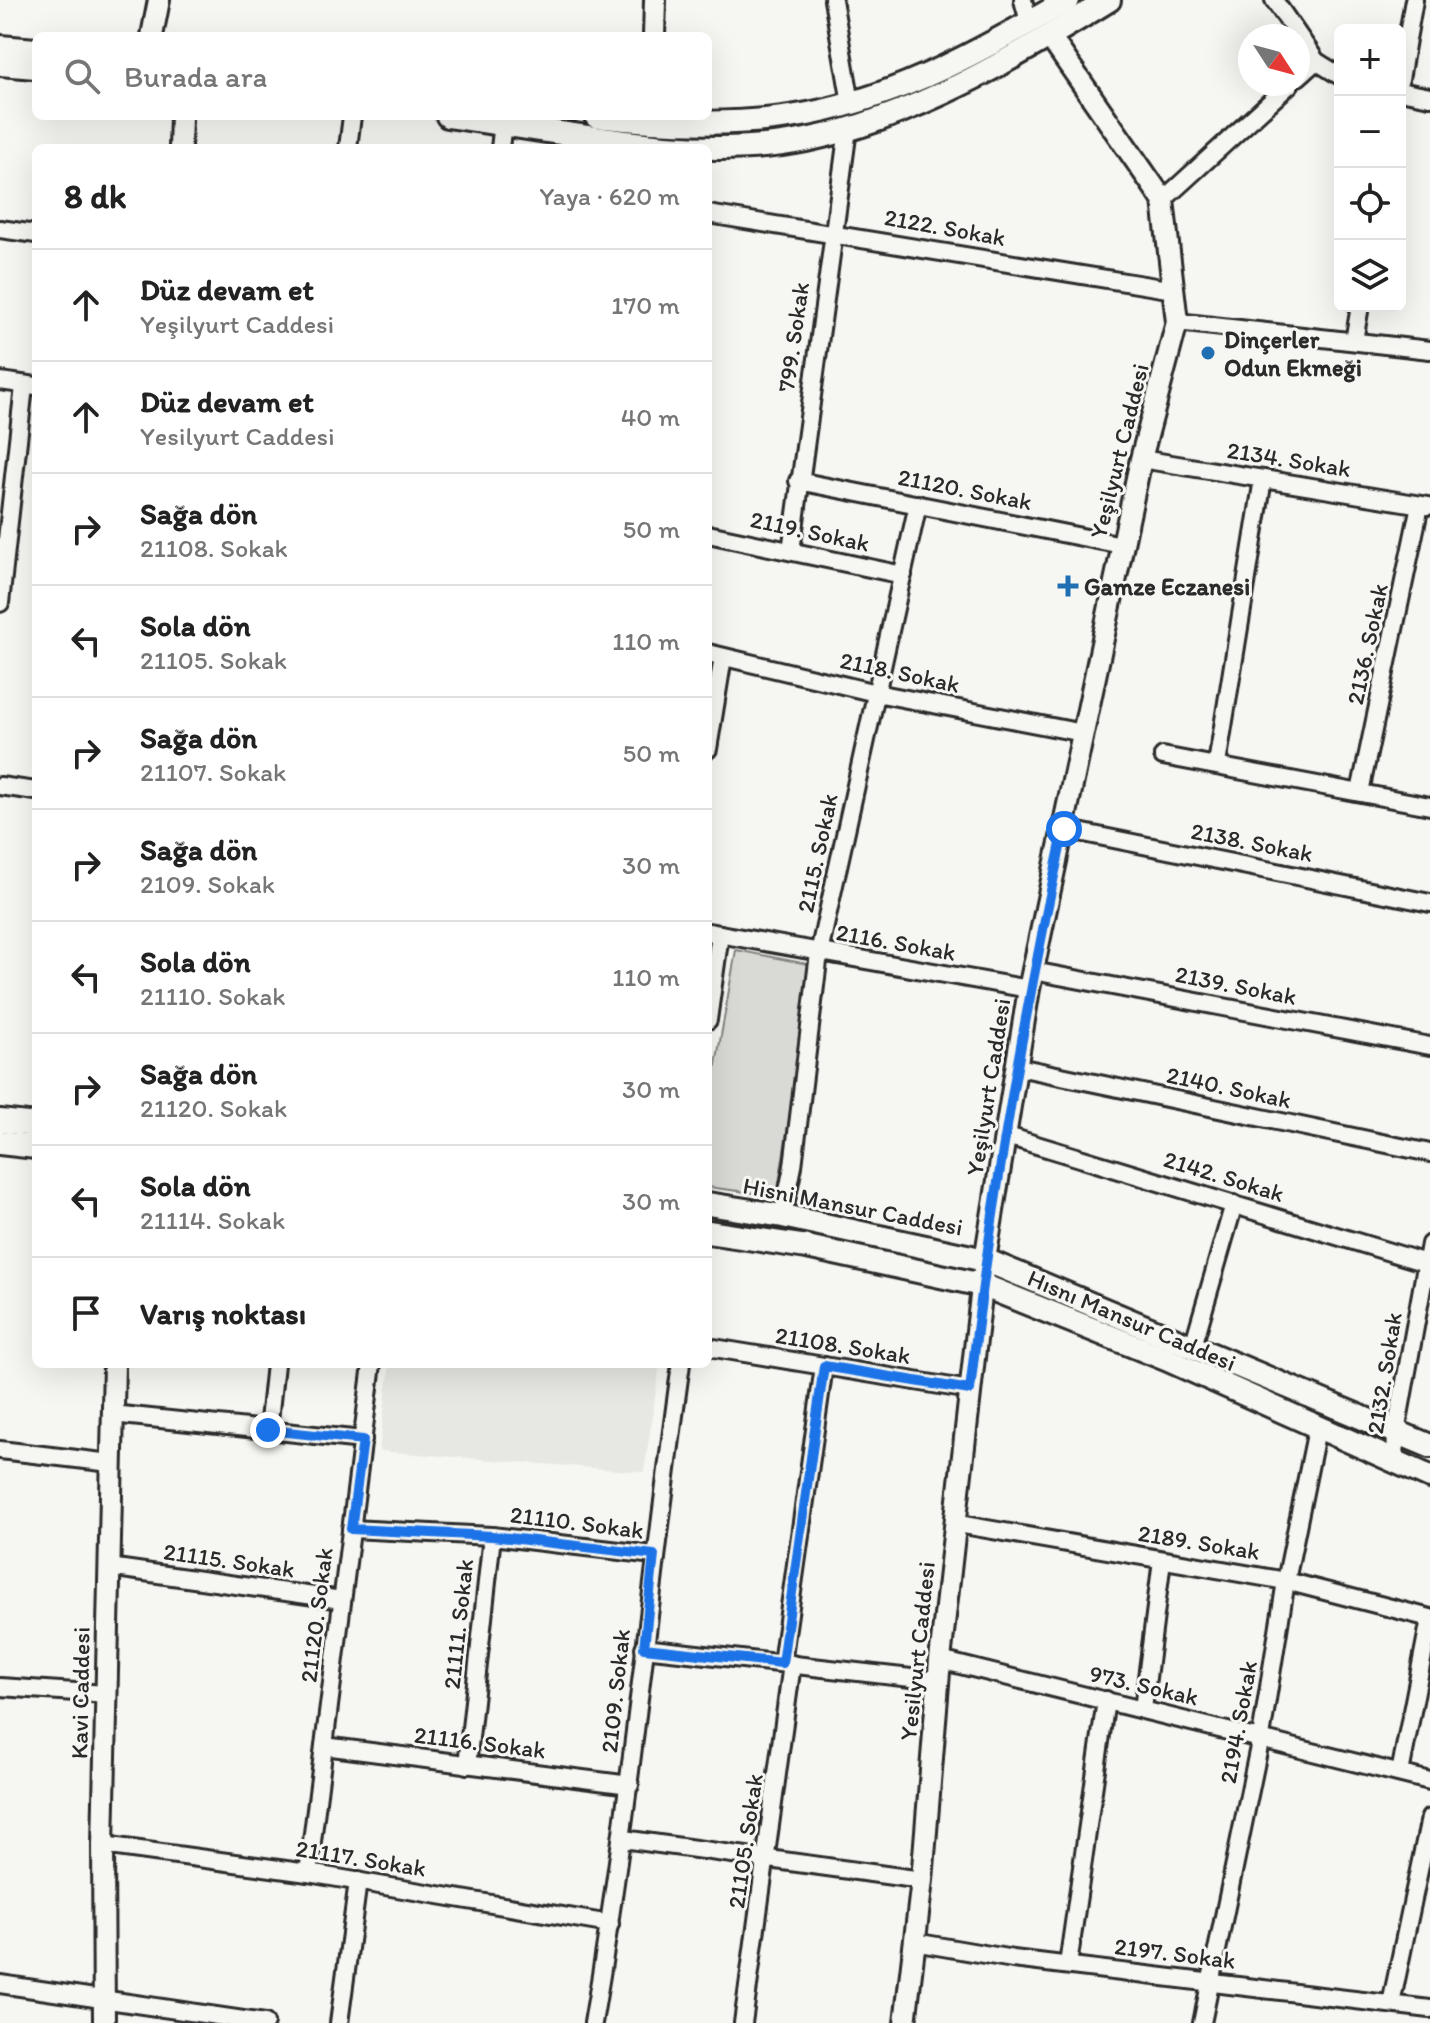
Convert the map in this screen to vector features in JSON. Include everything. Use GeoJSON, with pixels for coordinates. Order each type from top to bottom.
{"type":"FeatureCollection","features":[{"type":"Feature","properties":{"kind":"main road"},"geometry":{"type":"LineString","coordinates":[[609,120],[651,133],[760,121],[851,103],[965,58],[1026,11],[1068,0]]}},
{"type":"Feature","properties":{"kind":"main road"},"geometry":{"type":"LineString","coordinates":[[479,120],[803,141],[848,129],[955,87],[1050,37],[1109,0]]}},
{"type":"Feature","properties":{"kind":"main road"},"geometry":{"type":"LineString","coordinates":[[0,47],[32,50]]}},
{"type":"Feature","properties":{"kind":"main road"},"geometry":{"type":"LineString","coordinates":[[0,64],[32,67]]}},
{"type":"Feature","properties":{"kind":"main road"},"geometry":{"type":"LineString","coordinates":[[0,1121],[32,1125]]}},
{"type":"Feature","properties":{"kind":"main road"},"geometry":{"type":"LineString","coordinates":[[0,1143],[32,1147]]}},
{"type":"Feature","properties":{"kind":"main road","name":"Hisni Mansur Caddesi"},"geometry":{"type":"LineString","coordinates":[[712,1207],[783,1216],[985,1260],[1430,1446]]}},
{"type":"Feature","properties":{"kind":"main road","name":"Hısnı Mansur Caddesi"},"geometry":{"type":"LineString","coordinates":[[712,1233],[807,1247],[982,1285],[1166,1359],[1430,1477]]}},
{"type":"Feature","properties":{"kind":"street"},"geometry":{"type":"LineString","coordinates":[[153,32],[159,0]]}},
{"type":"Feature","properties":{"kind":"street"},"geometry":{"type":"LineString","coordinates":[[654,32],[655,0]]}},
{"type":"Feature","properties":{"kind":"street"},"geometry":{"type":"LineString","coordinates":[[833,0],[851,103]]}},
{"type":"Feature","properties":{"kind":"street"},"geometry":{"type":"LineString","coordinates":[[1274,0],[1316,61],[1334,72]]}},
{"type":"Feature","properties":{"kind":"street"},"geometry":{"type":"LineString","coordinates":[[1406,45],[1414,0]]}},
{"type":"Feature","properties":{"kind":"street","name":"Yeşilyurt Caddesi"},"geometry":{"type":"LineString","coordinates":[[982,1285],[1031,980],[1141,459],[1177,322],[1163,200],[1050,37]]}},
{"type":"Feature","properties":{"kind":"street"},"geometry":{"type":"LineString","coordinates":[[1310,66],[1316,61]]}},
{"type":"Feature","properties":{"kind":"street"},"geometry":{"type":"LineString","coordinates":[[1406,92],[1430,97]]}},
{"type":"Feature","properties":{"kind":"street"},"geometry":{"type":"LineString","coordinates":[[1163,200],[1277,96]]}},
{"type":"Feature","properties":{"kind":"street"},"geometry":{"type":"LineString","coordinates":[[180,144],[181,120]]}},
{"type":"Feature","properties":{"kind":"street"},"geometry":{"type":"LineString","coordinates":[[348,144],[352,120]]}},
{"type":"Feature","properties":{"kind":"street"},"geometry":{"type":"LineString","coordinates":[[500,144],[503,123]]}},
{"type":"Feature","properties":{"kind":"street","name":"799. Sokak"},"geometry":{"type":"LineString","coordinates":[[791,551],[831,232],[848,129]]}},
{"type":"Feature","properties":{"kind":"street","name":"2122. Sokak"},"geometry":{"type":"LineString","coordinates":[[712,215],[1174,290]]}},
{"type":"Feature","properties":{"kind":"street"},"geometry":{"type":"LineString","coordinates":[[0,229],[32,233]]}},
{"type":"Feature","properties":{"kind":"street"},"geometry":{"type":"LineString","coordinates":[[1354,341],[1359,312]]}},
{"type":"Feature","properties":{"kind":"street"},"geometry":{"type":"LineString","coordinates":[[1177,322],[1430,350]]}},
{"type":"Feature","properties":{"kind":"street"},"geometry":{"type":"LineString","coordinates":[[0,381],[30,386],[7,460],[0,603]]}},
{"type":"Feature","properties":{"kind":"street","name":"2134. Sokak"},"geometry":{"type":"LineString","coordinates":[[1141,459],[1425,506]]}},
{"type":"Feature","properties":{"kind":"street"},"geometry":{"type":"LineString","coordinates":[[1217,764],[1263,479]]}},
{"type":"Feature","properties":{"kind":"street","name":"21120. Sokak"},"geometry":{"type":"LineString","coordinates":[[798,481],[1122,545]]}},
{"type":"Feature","properties":{"kind":"street","name":"2115. Sokak"},"geometry":{"type":"LineString","coordinates":[[783,1216],[793,1166],[819,953],[918,504]]}},
{"type":"Feature","properties":{"kind":"street","name":"2136. Sokak"},"geometry":{"type":"LineString","coordinates":[[1360,792],[1425,506]]}},
{"type":"Feature","properties":{"kind":"street","name":"2119. Sokak"},"geometry":{"type":"LineString","coordinates":[[712,535],[903,575]]}},
{"type":"Feature","properties":{"kind":"street"},"geometry":{"type":"LineString","coordinates":[[712,695],[715,655]]}},
{"type":"Feature","properties":{"kind":"street","name":"2118. Sokak"},"geometry":{"type":"LineString","coordinates":[[715,655],[876,693],[1083,733]]}},
{"type":"Feature","properties":{"kind":"street"},"geometry":{"type":"LineString","coordinates":[[1163,756],[1430,806]]}},
{"type":"Feature","properties":{"kind":"street"},"geometry":{"type":"LineString","coordinates":[[0,786],[32,790]]}},
{"type":"Feature","properties":{"kind":"street","name":"2138. Sokak"},"geometry":{"type":"LineString","coordinates":[[1064,829],[1430,903]]}},
{"type":"Feature","properties":{"kind":"street"},"geometry":{"type":"LineString","coordinates":[[712,962],[714,933]]}},
{"type":"Feature","properties":{"kind":"street","name":"2116. Sokak"},"geometry":{"type":"LineString","coordinates":[[714,933],[819,953],[1031,980]]}},
{"type":"Feature","properties":{"kind":"street","name":"2139. Sokak"},"geometry":{"type":"LineString","coordinates":[[1031,980],[1430,1046]]}},
{"type":"Feature","properties":{"kind":"street","name":"2140. Sokak"},"geometry":{"type":"LineString","coordinates":[[1018,1067],[1430,1153]]}},
{"type":"Feature","properties":{"kind":"street","name":"2142. Sokak"},"geometry":{"type":"LineString","coordinates":[[1007,1136],[1426,1263]]}},
{"type":"Feature","properties":{"kind":"street"},"geometry":{"type":"LineString","coordinates":[[1193,1346],[1234,1204]]}},
{"type":"Feature","properties":{"kind":"street","name":"2132. Sokak"},"geometry":{"type":"LineString","coordinates":[[1395,1462],[1396,1432],[1430,1244]]}},
{"type":"Feature","properties":{"kind":"street","name":"Yesilyurt Caddesi"},"geometry":{"type":"LineString","coordinates":[[905,2023],[922,1880],[939,1670],[958,1524],[982,1285]]}},
{"type":"Feature","properties":{"kind":"street","name":"21108. Sokak"},"geometry":{"type":"LineString","coordinates":[[712,1348],[970,1390]]}},
{"type":"Feature","properties":{"kind":"street","name":"21105. Sokak"},"geometry":{"type":"LineString","coordinates":[[743,2023],[768,1858],[787,1664],[824,1366]]}},
{"type":"Feature","properties":{"kind":"street","name":"Kavi Caddesi"},"geometry":{"type":"LineString","coordinates":[[104,2023],[103,1845],[114,1368]]}},
{"type":"Feature","properties":{"kind":"street"},"geometry":{"type":"LineString","coordinates":[[268,1430],[275,1368]]}},
{"type":"Feature","properties":{"kind":"street","name":"21120. Sokak"},"geometry":{"type":"LineString","coordinates":[[308,1873],[372,1368]]}},
{"type":"Feature","properties":{"kind":"street","name":"2109. Sokak"},"geometry":{"type":"LineString","coordinates":[[593,2023],[623,1839],[654,1555],[680,1368]]}},
{"type":"Feature","properties":{"kind":"street"},"geometry":{"type":"LineString","coordinates":[[112,1414],[363,1440]]}},
{"type":"Feature","properties":{"kind":"street","name":"2194. Sokak"},"geometry":{"type":"LineString","coordinates":[[1202,2023],[1261,1737],[1286,1581],[1317,1429]]}},
{"type":"Feature","properties":{"kind":"street"},"geometry":{"type":"LineString","coordinates":[[0,1450],[111,1463]]}},
{"type":"Feature","properties":{"kind":"street","name":"2189. Sokak"},"geometry":{"type":"LineString","coordinates":[[958,1524],[1286,1581],[1430,1618]]}},
{"type":"Feature","properties":{"kind":"street","name":"21110. Sokak"},"geometry":{"type":"LineString","coordinates":[[351,1529],[492,1536],[654,1555]]}},
{"type":"Feature","properties":{"kind":"street","name":"21111. Sokak"},"geometry":{"type":"LineString","coordinates":[[467,1765],[492,1536]]}},
{"type":"Feature","properties":{"kind":"street"},"geometry":{"type":"LineString","coordinates":[[1143,1709],[1162,1560]]}},
{"type":"Feature","properties":{"kind":"street","name":"21115. Sokak"},"geometry":{"type":"LineString","coordinates":[[109,1567],[342,1600]]}},
{"type":"Feature","properties":{"kind":"street"},"geometry":{"type":"LineString","coordinates":[[1400,1773],[1430,1618]]}},
{"type":"Feature","properties":{"kind":"street","name":"973. Sokak"},"geometry":{"type":"LineString","coordinates":[[644,1648],[787,1664],[939,1670],[1106,1700],[1430,1781]]}},
{"type":"Feature","properties":{"kind":"street"},"geometry":{"type":"LineString","coordinates":[[0,1687],[106,1694]]}},
{"type":"Feature","properties":{"kind":"street"},"geometry":{"type":"LineString","coordinates":[[1068,1965],[1106,1700]]}},
{"type":"Feature","properties":{"kind":"street","name":"21116. Sokak"},"geometry":{"type":"LineString","coordinates":[[324,1746],[630,1785]]}},
{"type":"Feature","properties":{"kind":"street"},"geometry":{"type":"LineString","coordinates":[[1391,2004],[1430,1818]]}},
{"type":"Feature","properties":{"kind":"street"},"geometry":{"type":"LineString","coordinates":[[623,1839],[922,1880]]}},
{"type":"Feature","properties":{"kind":"street","name":"21117. Sokak"},"geometry":{"type":"LineString","coordinates":[[103,1845],[308,1873],[610,1924]]}},
{"type":"Feature","properties":{"kind":"street"},"geometry":{"type":"LineString","coordinates":[[339,2023],[358,1881]]}},
{"type":"Feature","properties":{"kind":"street","name":"2197. Sokak"},"geometry":{"type":"LineString","coordinates":[[914,1942],[1068,1965],[1430,2009]]}},
{"type":"Feature","properties":{"kind":"street"},"geometry":{"type":"LineString","coordinates":[[0,1984],[265,2023]]}},
{"type":"Feature","properties":{"kind":"shaded area"},"geometry":{"type":"Polygon","coordinates":[[[736,950],[813,965],[777,1196],[712,1188],[712,1087],[736,950]]]}},
{"type":"Feature","properties":{"kind":"shaded area"},"geometry":{"type":"Polygon","coordinates":[[[389,1368],[659,1368],[644,1472],[379,1451],[389,1368]]]}},
{"type":"Feature","properties":{"kind":"place","name":"Dinçerler Odun Ekmeği"},"geometry":{"type":"Point","coordinates":[1208,353]}},
{"type":"Feature","properties":{"kind":"place","name":"Gamze Eczanesi"},"geometry":{"type":"Point","coordinates":[1068,586]}},
{"type":"Feature","properties":{"kind":"route"},"geometry":{"type":"LineString","coordinates":[[268,1430],[363,1440],[351,1529],[492,1536],[654,1555],[644,1648],[782,1663],[824,1366],[970,1390],[985,1260],[1029,989],[1064,829]]}}]}
